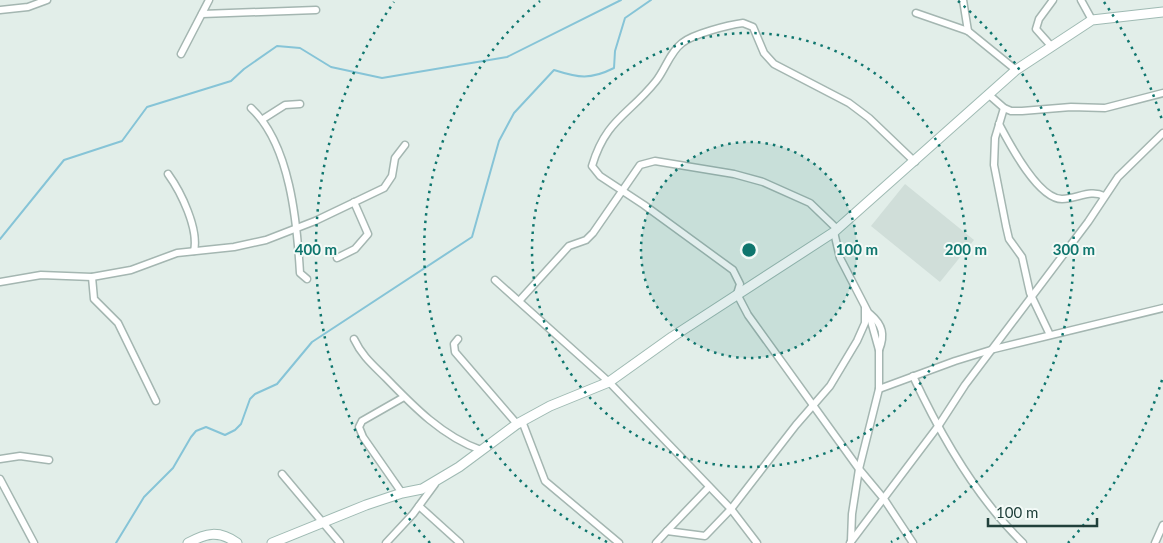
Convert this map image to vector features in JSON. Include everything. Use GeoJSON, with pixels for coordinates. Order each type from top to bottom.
{"type":"FeatureCollection","features":[{"type":"Feature","properties":{"kind":"street"},"geometry":{"type":"LineString","coordinates":[[0,10],[28,7],[47,0]]}},
{"type":"Feature","properties":{"kind":"street"},"geometry":{"type":"LineString","coordinates":[[181,54],[209,0]]}},
{"type":"Feature","properties":{"kind":"street"},"geometry":{"type":"LineString","coordinates":[[963,0],[968,31]]}},
{"type":"Feature","properties":{"kind":"street"},"geometry":{"type":"LineString","coordinates":[[1052,47],[1036,29],[1039,19],[1053,0]]}},
{"type":"Feature","properties":{"kind":"street"},"geometry":{"type":"LineString","coordinates":[[1081,0],[1092,20]]}},
{"type":"Feature","properties":{"kind":"street"},"geometry":{"type":"LineString","coordinates":[[202,14],[316,10]]}},
{"type":"Feature","properties":{"kind":"street"},"geometry":{"type":"LineString","coordinates":[[272,543],[402,493],[422,490],[435,483],[519,422],[550,406],[609,382],[737,294],[836,231],[860,207],[915,162],[1016,70],[1092,20],[1163,12]]}},
{"type":"Feature","properties":{"kind":"street"},"geometry":{"type":"LineString","coordinates":[[916,13],[968,31],[1016,70]]}},
{"type":"Feature","properties":{"kind":"street"},"geometry":{"type":"LineString","coordinates":[[913,543],[884,499],[858,469],[748,315],[737,294],[740,284],[738,278],[727,264],[622,192],[600,176],[592,166],[603,137],[620,115],[658,79],[682,43],[743,23],[754,27],[764,53],[774,64],[849,103],[869,118],[915,162]]}},
{"type":"Feature","properties":{"kind":"street"},"geometry":{"type":"LineString","coordinates":[[988,94],[1004,108],[1016,111],[1105,108],[1163,94]]}},
{"type":"Feature","properties":{"kind":"street"},"geometry":{"type":"LineString","coordinates":[[263,119],[285,105],[300,104]]}},
{"type":"Feature","properties":{"kind":"street"},"geometry":{"type":"LineString","coordinates":[[251,108],[263,119],[270,131],[282,166],[296,228],[300,273],[307,279]]}},
{"type":"Feature","properties":{"kind":"street"},"geometry":{"type":"LineString","coordinates":[[1004,108],[995,138],[994,165],[1009,239],[1022,257],[1032,297],[1050,334]]}},
{"type":"Feature","properties":{"kind":"street"},"geometry":{"type":"LineString","coordinates":[[999,124],[1025,168],[1049,194],[1063,199],[1094,192],[1104,196]]}},
{"type":"Feature","properties":{"kind":"street"},"geometry":{"type":"LineString","coordinates":[[851,543],[939,424],[965,385],[994,349],[1096,211],[1118,177],[1163,133]]}},
{"type":"Feature","properties":{"kind":"street"},"geometry":{"type":"LineString","coordinates":[[0,282],[41,275],[92,277],[131,270],[161,258],[194,251],[252,244],[296,228],[384,188],[392,176],[395,158],[405,145]]}},
{"type":"Feature","properties":{"kind":"street"},"geometry":{"type":"LineString","coordinates":[[520,300],[569,246],[590,237],[640,165],[669,162],[701,170],[734,174],[763,182],[810,203],[836,231],[840,258],[867,311],[879,350],[879,389],[858,469],[852,514],[851,543]]}},
{"type":"Feature","properties":{"kind":"street"},"geometry":{"type":"LineString","coordinates":[[168,174],[175,184],[195,231],[194,251]]}},
{"type":"Feature","properties":{"kind":"street"},"geometry":{"type":"LineString","coordinates":[[337,258],[355,249],[368,234],[354,202]]}},
{"type":"Feature","properties":{"kind":"street"},"geometry":{"type":"LineString","coordinates":[[92,277],[94,299],[118,323],[156,401]]}},
{"type":"Feature","properties":{"kind":"street"},"geometry":{"type":"LineString","coordinates":[[495,280],[520,300],[609,382],[731,509],[757,543]]}},
{"type":"Feature","properties":{"kind":"street"},"geometry":{"type":"LineString","coordinates":[[879,389],[994,349],[1016,346],[1050,334],[1163,308]]}},
{"type":"Feature","properties":{"kind":"street"},"geometry":{"type":"LineString","coordinates":[[667,531],[705,536],[731,509],[796,424],[814,405],[840,371],[858,341],[865,323],[867,311]]}},
{"type":"Feature","properties":{"kind":"street"},"geometry":{"type":"LineString","coordinates":[[354,339],[360,353],[404,397],[448,433],[481,450]]}},
{"type":"Feature","properties":{"kind":"street"},"geometry":{"type":"LineString","coordinates":[[458,339],[454,344],[455,352],[519,422],[545,481],[618,543]]}},
{"type":"Feature","properties":{"kind":"street"},"geometry":{"type":"LineString","coordinates":[[913,376],[928,407],[972,482],[1023,543]]}},
{"type":"Feature","properties":{"kind":"street"},"geometry":{"type":"LineString","coordinates":[[402,493],[363,437],[359,427],[362,421],[404,397]]}},
{"type":"Feature","properties":{"kind":"street"},"geometry":{"type":"LineString","coordinates":[[0,459],[20,456],[49,460]]}},
{"type":"Feature","properties":{"kind":"street"},"geometry":{"type":"LineString","coordinates":[[282,474],[340,543]]}},
{"type":"Feature","properties":{"kind":"street"},"geometry":{"type":"LineString","coordinates":[[0,478],[34,543]]}},
{"type":"Feature","properties":{"kind":"street"},"geometry":{"type":"LineString","coordinates":[[386,543],[419,506],[435,483]]}},
{"type":"Feature","properties":{"kind":"street"},"geometry":{"type":"LineString","coordinates":[[656,543],[708,487]]}},
{"type":"Feature","properties":{"kind":"street"},"geometry":{"type":"LineString","coordinates":[[419,506],[460,543]]}},
{"type":"Feature","properties":{"kind":"street"},"geometry":{"type":"LineString","coordinates":[[1155,543],[1163,524]]}},
{"type":"Feature","properties":{"kind":"street"},"geometry":{"type":"LineString","coordinates":[[188,543],[207,533],[224,536],[237,543]]}},
{"type":"Feature","properties":{"kind":"shaded area"},"geometry":{"type":"Polygon","coordinates":[[[905,184],[974,240],[940,282],[871,226],[905,184]]]}},
{"type":"Feature","properties":{"kind":"waterway"},"geometry":{"type":"LineString","coordinates":[[0,239],[64,160],[122,141],[147,107],[231,81],[244,69],[277,46],[300,48],[331,67],[382,78],[507,57],[621,0]]}},
{"type":"Feature","properties":{"kind":"waterway"},"geometry":{"type":"LineString","coordinates":[[116,543],[144,497],[173,468],[196,431],[206,427],[225,435],[235,430],[241,424],[250,399],[255,394],[277,384],[312,342],[472,237],[499,141],[514,113],[554,70],[571,75],[591,76],[614,68],[615,51],[625,18],[651,0]]}}]}
